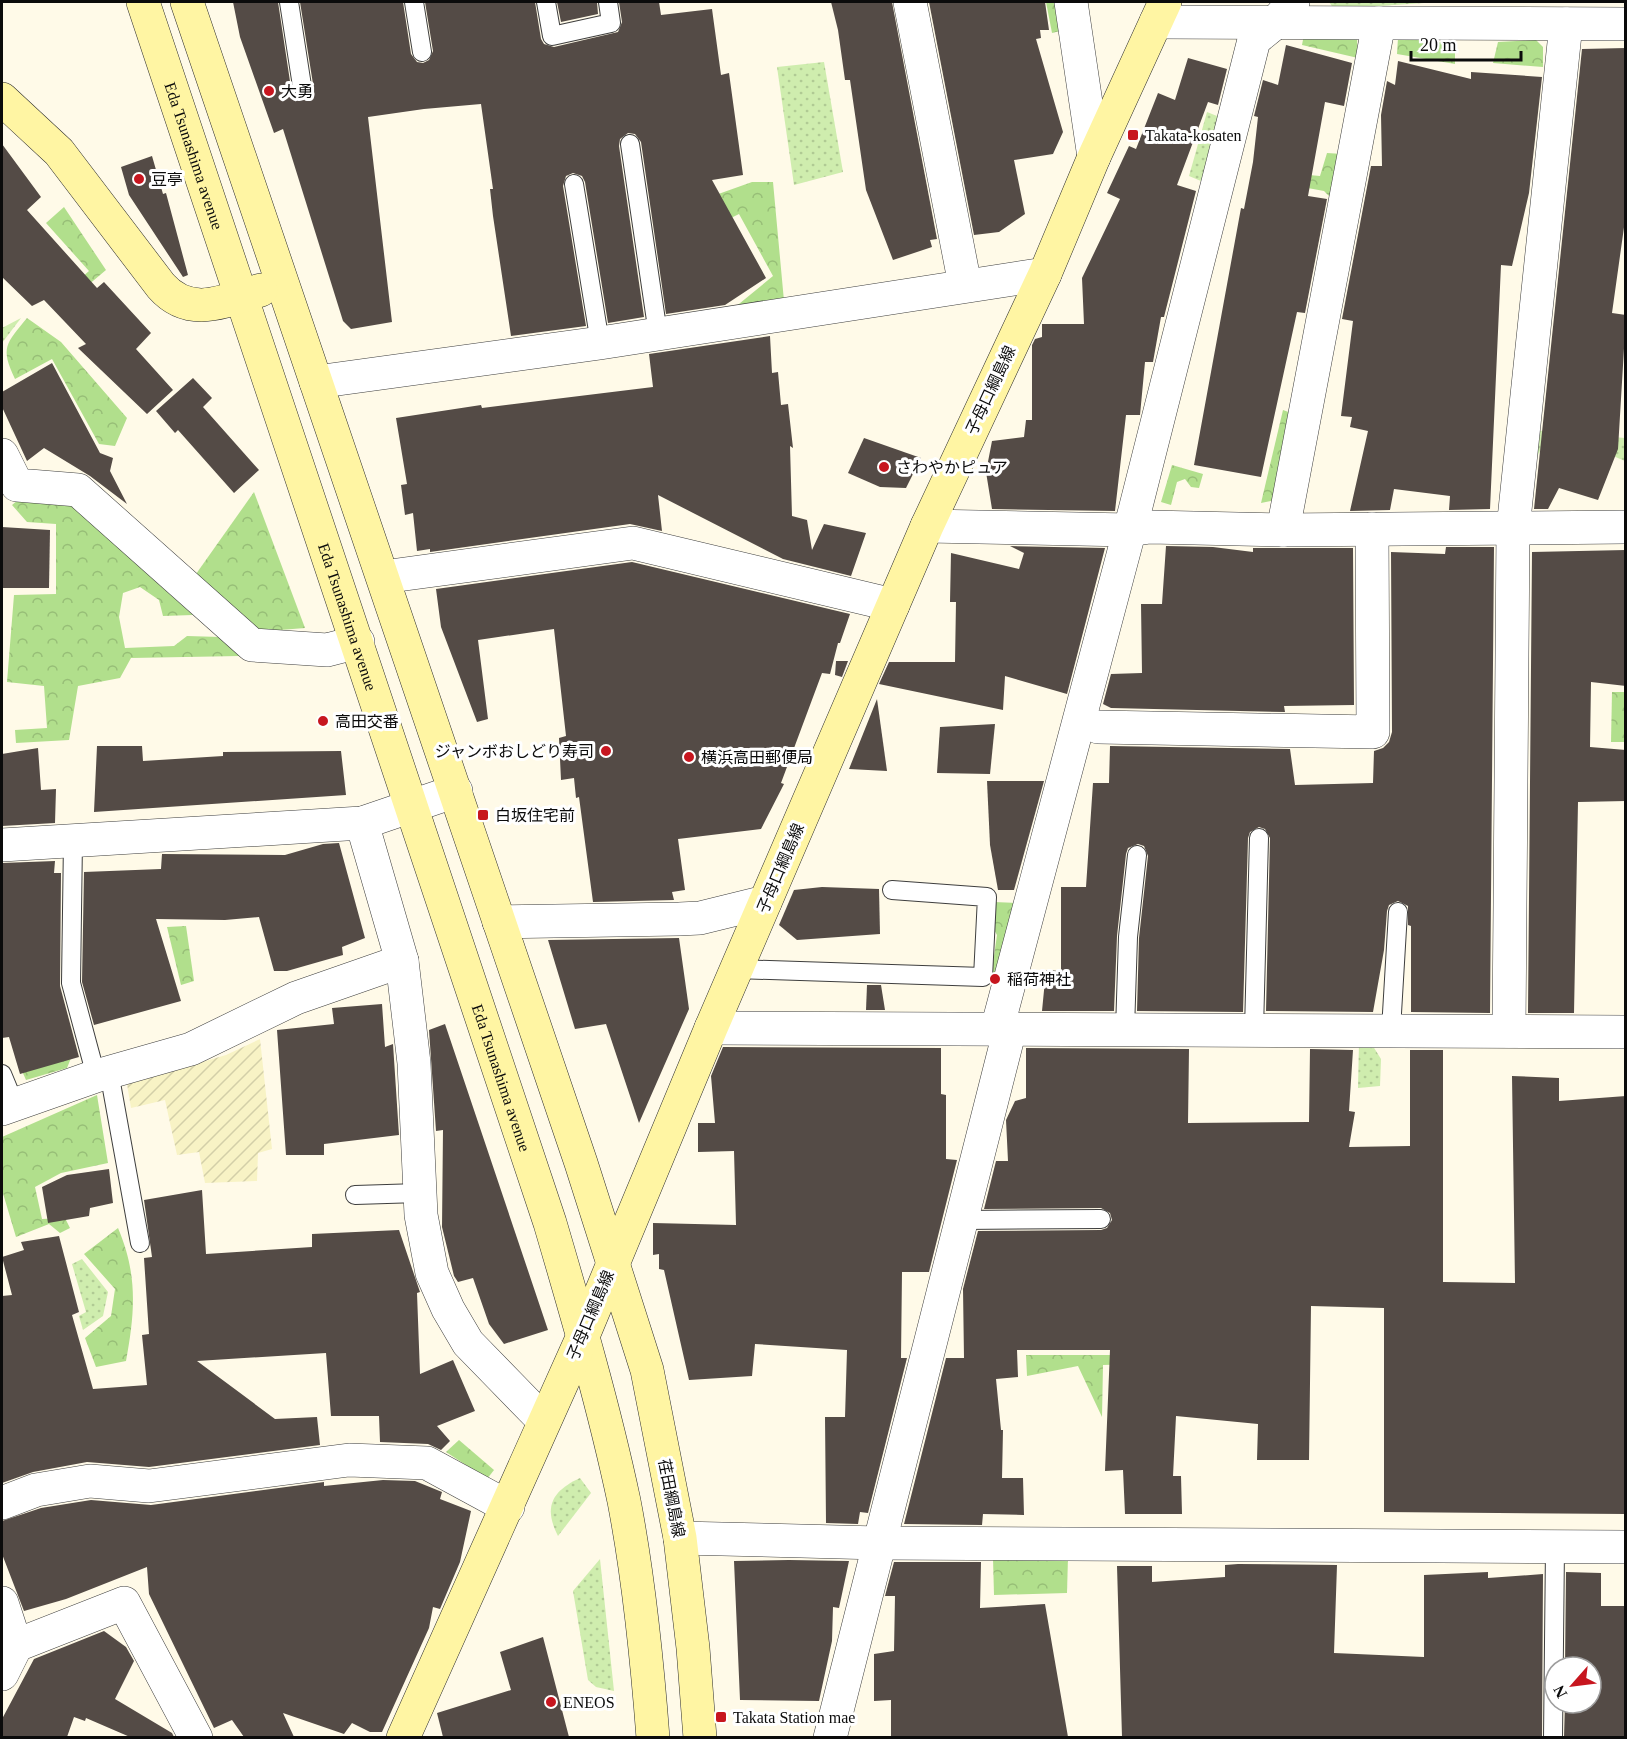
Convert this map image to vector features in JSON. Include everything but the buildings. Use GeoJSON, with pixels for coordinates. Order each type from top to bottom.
{"type":"FeatureCollection","features":[{"type":"Feature","properties":{"kind":"main road","name":"Eda Tsunashima avenue"},"geometry":{"type":"LineString","coordinates":[[143,2],[240,297],[399,764],[410,806],[550,1223],[583,1336]]}},
{"type":"Feature","properties":{"kind":"main road"},"geometry":{"type":"LineString","coordinates":[[187,2],[581,1162],[612,1264]]}},
{"type":"Feature","properties":{"kind":"main road","name":"子母口綱島線"},"geometry":{"type":"LineString","coordinates":[[404,1737],[583,1336],[736,969],[927,526],[1045,274],[1094,157],[1161,12]]}},
{"type":"Feature","properties":{"kind":"main road"},"geometry":{"type":"LineString","coordinates":[[2,99],[59,152],[168,294],[195,307],[240,297],[283,283]]}},
{"type":"Feature","properties":{"kind":"main road","name":"荏田綱島線"},"geometry":{"type":"LineString","coordinates":[[612,1264],[647,1370],[680,1538],[693,1648],[700,1737]]}},
{"type":"Feature","properties":{"kind":"main road"},"geometry":{"type":"LineString","coordinates":[[583,1336],[624,1502],[647,1659],[653,1737]]}},
{"type":"Feature","properties":{"kind":"street"},"geometry":{"type":"LineString","coordinates":[[910,2],[965,285]]}},
{"type":"Feature","properties":{"kind":"street"},"geometry":{"type":"LineString","coordinates":[[1071,2],[1094,157]]}},
{"type":"Feature","properties":{"kind":"street"},"geometry":{"type":"LineString","coordinates":[[1161,12],[1294,12],[1379,23],[1626,24]]}},
{"type":"Feature","properties":{"kind":"street"},"geometry":{"type":"LineString","coordinates":[[830,1737],[1008,1029],[1139,529],[1278,41],[1294,12]]}},
{"type":"Feature","properties":{"kind":"street"},"geometry":{"type":"LineString","coordinates":[[1284,530],[1379,23]]}},
{"type":"Feature","properties":{"kind":"street"},"geometry":{"type":"LineString","coordinates":[[1509,1031],[1513,529],[1566,24]]}},
{"type":"Feature","properties":{"kind":"street"},"geometry":{"type":"LineString","coordinates":[[316,382],[600,344],[1045,274]]}},
{"type":"Feature","properties":{"kind":"street"},"geometry":{"type":"LineString","coordinates":[[2,455],[18,485],[78,490],[252,645],[327,650],[358,642]]}},
{"type":"Feature","properties":{"kind":"street"},"geometry":{"type":"LineString","coordinates":[[927,526],[1284,530],[1626,527]]}},
{"type":"Feature","properties":{"kind":"street"},"geometry":{"type":"LineString","coordinates":[[1008,1029],[1098,727],[1139,529]]}},
{"type":"Feature","properties":{"kind":"street"},"geometry":{"type":"LineString","coordinates":[[1098,727],[1373,732],[1372,530]]}},
{"type":"Feature","properties":{"kind":"street"},"geometry":{"type":"LineString","coordinates":[[383,577],[633,543],[893,604]]}},
{"type":"Feature","properties":{"kind":"street"},"geometry":{"type":"LineString","coordinates":[[2,845],[362,823],[456,791]]}},
{"type":"Feature","properties":{"kind":"street"},"geometry":{"type":"LineString","coordinates":[[362,823],[402,961],[414,1063],[419,1193],[427,1254],[448,1309],[468,1344],[544,1421]]}},
{"type":"Feature","properties":{"kind":"street"},"geometry":{"type":"LineString","coordinates":[[499,922],[679,920],[700,918],[765,902]]}},
{"type":"Feature","properties":{"kind":"street"},"geometry":{"type":"LineString","coordinates":[[6,1096],[103,1074],[191,1050],[296,998],[402,961]]}},
{"type":"Feature","properties":{"kind":"street"},"geometry":{"type":"LineString","coordinates":[[711,1028],[1626,1032]]}},
{"type":"Feature","properties":{"kind":"street"},"geometry":{"type":"LineString","coordinates":[[2,1503],[36,1490],[90,1481],[149,1486],[349,1460],[427,1463],[508,1507]]}},
{"type":"Feature","properties":{"kind":"street"},"geometry":{"type":"LineString","coordinates":[[680,1538],[879,1543],[1626,1547]]}},
{"type":"Feature","properties":{"kind":"street"},"geometry":{"type":"LineString","coordinates":[[2,1603],[6,1657],[124,1603],[191,1734]]}},
{"type":"Feature","properties":{"kind":"lane"},"geometry":{"type":"LineString","coordinates":[[289,2],[302,86]]}},
{"type":"Feature","properties":{"kind":"lane"},"geometry":{"type":"LineString","coordinates":[[414,2],[422,52]]}},
{"type":"Feature","properties":{"kind":"lane"},"geometry":{"type":"LineString","coordinates":[[546,2],[552,36],[611,23],[608,2]]}},
{"type":"Feature","properties":{"kind":"lane"},"geometry":{"type":"LineString","coordinates":[[630,144],[658,334]]}},
{"type":"Feature","properties":{"kind":"lane"},"geometry":{"type":"LineString","coordinates":[[574,184],[600,344]]}},
{"type":"Feature","properties":{"kind":"lane"},"geometry":{"type":"LineString","coordinates":[[1254,1030],[1259,838]]}},
{"type":"Feature","properties":{"kind":"lane"},"geometry":{"type":"LineString","coordinates":[[73,840],[71,983],[103,1074],[140,1243]]}},
{"type":"Feature","properties":{"kind":"lane"},"geometry":{"type":"LineString","coordinates":[[1125,1029],[1128,937],[1137,855]]}},
{"type":"Feature","properties":{"kind":"lane"},"geometry":{"type":"LineString","coordinates":[[736,969],[983,977],[987,897],[892,890]]}},
{"type":"Feature","properties":{"kind":"lane"},"geometry":{"type":"LineString","coordinates":[[1391,1030],[1398,912]]}},
{"type":"Feature","properties":{"kind":"lane"},"geometry":{"type":"LineString","coordinates":[[355,1195],[419,1193]]}},
{"type":"Feature","properties":{"kind":"lane"},"geometry":{"type":"LineString","coordinates":[[961,1220],[1101,1220]]}},
{"type":"Feature","properties":{"kind":"lane"},"geometry":{"type":"LineString","coordinates":[[1553,1737],[1555,1547]]}},
{"type":"Feature","properties":{"kind":"shaded area"},"geometry":{"type":"Polygon","coordinates":[[[260,1039],[272,1149],[258,1153],[257,1181],[205,1183],[199,1152],[177,1155],[165,1100],[131,1108],[127,1084],[226,1055],[260,1039]]]}},
{"type":"Feature","properties":{"kind":"green space"},"geometry":{"type":"Polygon","coordinates":[[[1046,2],[1056,2],[1060,31],[1052,33],[1046,2]]]}},
{"type":"Feature","properties":{"kind":"green space"},"geometry":{"type":"Polygon","coordinates":[[[1329,2],[1439,2],[1334,9],[1329,2]]]}},
{"type":"Feature","properties":{"kind":"green space"},"geometry":{"type":"Polygon","coordinates":[[[1304,34],[1357,39],[1358,58],[1302,45],[1304,34]]]}},
{"type":"Feature","properties":{"kind":"green space"},"geometry":{"type":"Polygon","coordinates":[[[1398,38],[1455,44],[1455,64],[1397,54],[1398,38]]]}},
{"type":"Feature","properties":{"kind":"green space"},"geometry":{"type":"Polygon","coordinates":[[[1536,40],[1543,47],[1543,67],[1493,63],[1498,42],[1536,40]]]}},
{"type":"Feature","properties":{"kind":"green space"},"geometry":{"type":"Polygon","coordinates":[[[824,62],[843,172],[794,185],[777,67],[824,62]]]}},
{"type":"Feature","properties":{"kind":"green space"},"geometry":{"type":"Polygon","coordinates":[[[1207,112],[1222,118],[1208,184],[1189,176],[1207,112]]]}},
{"type":"Feature","properties":{"kind":"green space"},"geometry":{"type":"Polygon","coordinates":[[[1327,153],[1343,154],[1335,202],[1324,191],[1275,182],[1276,172],[1320,176],[1327,153]]]}},
{"type":"Feature","properties":{"kind":"green space"},"geometry":{"type":"Polygon","coordinates":[[[752,182],[773,182],[784,301],[734,308],[773,276],[739,214],[719,224],[710,197],[752,182]]]}},
{"type":"Feature","properties":{"kind":"green space"},"geometry":{"type":"Polygon","coordinates":[[[64,207],[106,270],[81,291],[73,285],[89,271],[46,223],[64,207]]]}},
{"type":"Feature","properties":{"kind":"green space"},"geometry":{"type":"Polygon","coordinates":[[[21,318],[2,343],[2,328],[21,318]]]}},
{"type":"Feature","properties":{"kind":"green space"},"geometry":{"type":"Polygon","coordinates":[[[27,318],[61,342],[127,418],[115,446],[99,444],[52,359],[15,379],[8,360],[8,346],[27,318]]]}},
{"type":"Feature","properties":{"kind":"green space"},"geometry":{"type":"Polygon","coordinates":[[[1283,410],[1294,414],[1276,500],[1261,503],[1283,410]]]}},
{"type":"Feature","properties":{"kind":"green space"},"geometry":{"type":"Polygon","coordinates":[[[1532,430],[1625,438],[1625,461],[1582,443],[1546,439],[1524,483],[1532,430]]]}},
{"type":"Feature","properties":{"kind":"green space"},"geometry":{"type":"Polygon","coordinates":[[[1172,465],[1203,474],[1199,488],[1191,487],[1185,479],[1177,482],[1171,505],[1161,502],[1172,465]]]}},
{"type":"Feature","properties":{"kind":"green space"},"geometry":{"type":"Polygon","coordinates":[[[254,492],[305,628],[255,632],[196,574],[254,492]]]}},
{"type":"Feature","properties":{"kind":"green space"},"geometry":{"type":"Polygon","coordinates":[[[18,500],[69,503],[193,615],[163,616],[159,600],[140,587],[123,593],[119,617],[125,648],[174,646],[187,636],[220,637],[237,647],[240,656],[131,658],[120,678],[78,686],[69,740],[16,743],[15,730],[47,728],[44,686],[7,682],[14,595],[56,594],[56,524],[27,522],[12,505],[18,500]]]}},
{"type":"Feature","properties":{"kind":"green space"},"geometry":{"type":"Polygon","coordinates":[[[1612,692],[1625,692],[1625,742],[1611,742],[1612,692]]]}},
{"type":"Feature","properties":{"kind":"green space"},"geometry":{"type":"Polygon","coordinates":[[[994,902],[1019,903],[999,983],[991,977],[997,935],[989,921],[994,902]]]}},
{"type":"Feature","properties":{"kind":"green space"},"geometry":{"type":"Polygon","coordinates":[[[186,926],[194,981],[181,985],[167,927],[186,926]]]}},
{"type":"Feature","properties":{"kind":"green space"},"geometry":{"type":"Polygon","coordinates":[[[1359,1042],[1371,1043],[1381,1059],[1380,1086],[1358,1088],[1359,1042]]]}},
{"type":"Feature","properties":{"kind":"green space"},"geometry":{"type":"Polygon","coordinates":[[[75,1048],[67,1068],[26,1080],[22,1071],[75,1048]]]}},
{"type":"Feature","properties":{"kind":"green space"},"geometry":{"type":"Polygon","coordinates":[[[97,1095],[108,1163],[61,1173],[35,1187],[42,1219],[65,1218],[70,1228],[60,1233],[49,1224],[16,1237],[2,1190],[2,1137],[97,1095]]]}},
{"type":"Feature","properties":{"kind":"green space"},"geometry":{"type":"Polygon","coordinates":[[[118,1228],[132,1278],[133,1310],[129,1343],[126,1361],[96,1367],[85,1338],[111,1316],[115,1289],[84,1254],[118,1228]]]}},
{"type":"Feature","properties":{"kind":"green space"},"geometry":{"type":"Polygon","coordinates":[[[82,1259],[108,1292],[103,1316],[83,1330],[79,1316],[86,1312],[72,1264],[82,1259]]]}},
{"type":"Feature","properties":{"kind":"green space"},"geometry":{"type":"Polygon","coordinates":[[[1026,1355],[1169,1355],[1168,1363],[1103,1365],[1102,1417],[1078,1366],[1027,1376],[1026,1355]]]}},
{"type":"Feature","properties":{"kind":"green space"},"geometry":{"type":"Polygon","coordinates":[[[459,1440],[494,1470],[487,1479],[446,1452],[459,1440]]]}},
{"type":"Feature","properties":{"kind":"green space"},"geometry":{"type":"Polygon","coordinates":[[[580,1478],[591,1493],[558,1536],[551,1517],[553,1501],[563,1488],[580,1478]]]}},
{"type":"Feature","properties":{"kind":"green space"},"geometry":{"type":"Polygon","coordinates":[[[1068,1557],[1067,1593],[994,1595],[993,1558],[1068,1557]]]}},
{"type":"Feature","properties":{"kind":"green space"},"geometry":{"type":"Polygon","coordinates":[[[600,1559],[614,1691],[596,1687],[588,1680],[573,1591],[600,1559]]]}},
{"type":"Feature","properties":{"kind":"place","name":"大勇"},"geometry":{"type":"Point","coordinates":[269,91]}},
{"type":"Feature","properties":{"kind":"place","name":"Takata-kosaten"},"geometry":{"type":"Point","coordinates":[1133,135]}},
{"type":"Feature","properties":{"kind":"place","name":"豆亭"},"geometry":{"type":"Point","coordinates":[139,179]}},
{"type":"Feature","properties":{"kind":"place","name":"さわやかピュア"},"geometry":{"type":"Point","coordinates":[884,467]}},
{"type":"Feature","properties":{"kind":"place","name":"高田交番"},"geometry":{"type":"Point","coordinates":[323,721]}},
{"type":"Feature","properties":{"kind":"place","name":"ジャンボおしどり寿司"},"geometry":{"type":"Point","coordinates":[606,751]}},
{"type":"Feature","properties":{"kind":"place","name":"横浜高田郵便局"},"geometry":{"type":"Point","coordinates":[689,757]}},
{"type":"Feature","properties":{"kind":"place","name":"白坂住宅前"},"geometry":{"type":"Point","coordinates":[483,815]}},
{"type":"Feature","properties":{"kind":"place","name":"稲荷神社"},"geometry":{"type":"Point","coordinates":[995,979]}},
{"type":"Feature","properties":{"kind":"place","name":"ENEOS"},"geometry":{"type":"Point","coordinates":[551,1702]}},
{"type":"Feature","properties":{"kind":"place","name":"Takata Station mae"},"geometry":{"type":"Point","coordinates":[721,1717]}}]}
